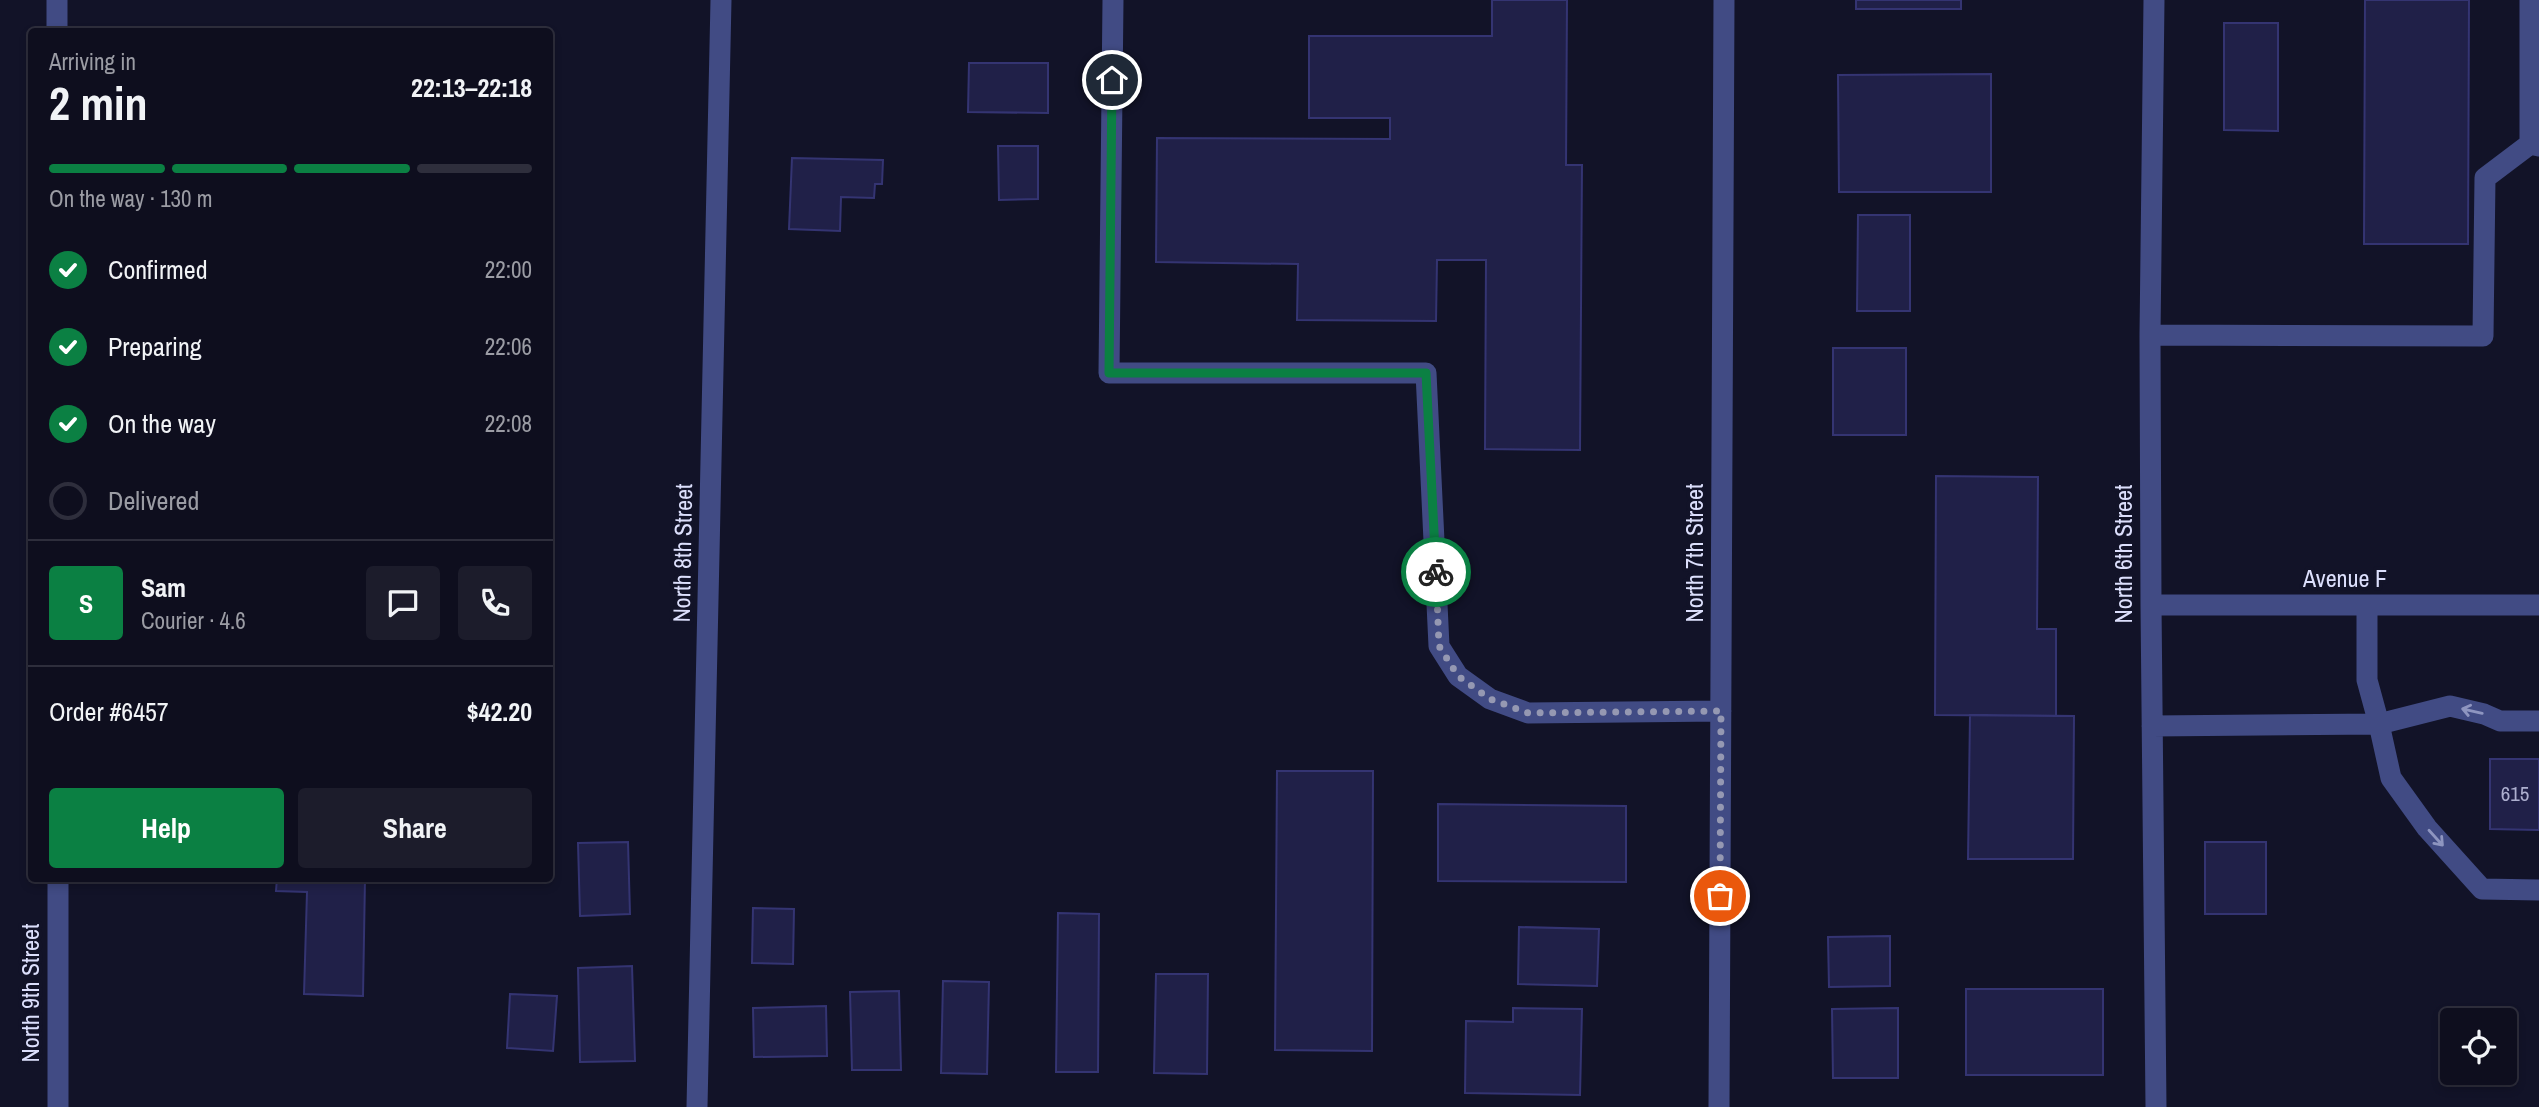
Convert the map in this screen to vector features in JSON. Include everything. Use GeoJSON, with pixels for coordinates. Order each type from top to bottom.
{"type":"FeatureCollection","features":[{"type":"Feature","properties":{"kind":"street"},"geometry":{"type":"LineString","coordinates":[[57,0],[57,28]]}},
{"type":"Feature","properties":{"kind":"street","name":"North 8th Street"},"geometry":{"type":"LineString","coordinates":[[697,1107],[721,0]]}},
{"type":"Feature","properties":{"kind":"street"},"geometry":{"type":"LineString","coordinates":[[1113,0],[1109,373],[1426,373],[1439,646],[1458,676],[1490,699],[1528,713],[1721,711]]}},
{"type":"Feature","properties":{"kind":"street","name":"North 7th Street"},"geometry":{"type":"LineString","coordinates":[[1719,1107],[1724,0]]}},
{"type":"Feature","properties":{"kind":"street","name":"North 6th Street"},"geometry":{"type":"LineString","coordinates":[[2154,0],[2150,335],[2156,1107]]}},
{"type":"Feature","properties":{"kind":"street"},"geometry":{"type":"LineString","coordinates":[[2150,335],[2483,336],[2485,178],[2535,145],[2530,0]]}},
{"type":"Feature","properties":{"kind":"street"},"geometry":{"type":"LineString","coordinates":[[2367,605],[2367,680],[2391,778],[2427,828],[2482,889],[2539,890]]}},
{"type":"Feature","properties":{"kind":"street","name":"Avenue F"},"geometry":{"type":"LineString","coordinates":[[2151,606],[2539,605]]}},
{"type":"Feature","properties":{"kind":"street"},"geometry":{"type":"LineString","coordinates":[[2152,726],[2379,723],[2449,706],[2484,714],[2500,721],[2539,720]]}},
{"type":"Feature","properties":{"kind":"street","name":"North 9th Street"},"geometry":{"type":"LineString","coordinates":[[58,882],[58,1107]]}},
{"type":"Feature","properties":{"kind":"building"},"geometry":{"type":"Polygon","coordinates":[[[1492,0],[1567,0],[1566,165],[1582,165],[1580,450],[1485,449],[1486,260],[1437,260],[1436,321],[1297,320],[1298,264],[1156,262],[1157,138],[1390,139],[1390,118],[1309,118],[1309,36],[1492,36],[1492,0]]]}},
{"type":"Feature","properties":{"kind":"building"},"geometry":{"type":"Polygon","coordinates":[[[1856,0],[1961,0],[1961,9],[1856,9],[1856,0]]]}},
{"type":"Feature","properties":{"kind":"building"},"geometry":{"type":"Polygon","coordinates":[[[2365,0],[2469,0],[2468,244],[2364,244],[2365,0]]]}},
{"type":"Feature","properties":{"kind":"building"},"geometry":{"type":"Polygon","coordinates":[[[2224,23],[2278,23],[2278,131],[2224,130],[2224,23]]]}},
{"type":"Feature","properties":{"kind":"building"},"geometry":{"type":"Polygon","coordinates":[[[969,63],[1048,63],[1048,113],[968,112],[969,63]]]}},
{"type":"Feature","properties":{"kind":"building"},"geometry":{"type":"Polygon","coordinates":[[[1991,74],[1991,192],[1839,192],[1838,75],[1991,74]]]}},
{"type":"Feature","properties":{"kind":"building"},"geometry":{"type":"Polygon","coordinates":[[[998,146],[1038,146],[1038,199],[999,200],[998,146]]]}},
{"type":"Feature","properties":{"kind":"building"},"geometry":{"type":"Polygon","coordinates":[[[792,158],[883,160],[882,184],[875,184],[874,198],[841,197],[840,231],[789,229],[792,158]]]}},
{"type":"Feature","properties":{"kind":"building"},"geometry":{"type":"Polygon","coordinates":[[[1858,215],[1910,215],[1910,311],[1857,311],[1858,215]]]}},
{"type":"Feature","properties":{"kind":"building"},"geometry":{"type":"Polygon","coordinates":[[[1833,348],[1906,348],[1906,435],[1833,435],[1833,348]]]}},
{"type":"Feature","properties":{"kind":"building"},"geometry":{"type":"Polygon","coordinates":[[[1936,476],[2038,477],[2037,629],[2056,629],[2056,716],[1935,715],[1936,476]]]}},
{"type":"Feature","properties":{"kind":"building"},"geometry":{"type":"Polygon","coordinates":[[[1970,715],[2074,716],[2073,859],[1968,859],[1970,715]]]}},
{"type":"Feature","properties":{"kind":"building"},"geometry":{"type":"Polygon","coordinates":[[[2490,759],[2539,759],[2539,830],[2490,829],[2490,759]]]}},
{"type":"Feature","properties":{"kind":"building"},"geometry":{"type":"Polygon","coordinates":[[[1277,771],[1373,771],[1372,1051],[1275,1050],[1277,771]]]}},
{"type":"Feature","properties":{"kind":"building"},"geometry":{"type":"Polygon","coordinates":[[[1438,804],[1626,806],[1626,882],[1438,881],[1438,804]]]}},
{"type":"Feature","properties":{"kind":"building"},"geometry":{"type":"Polygon","coordinates":[[[628,842],[630,914],[580,916],[578,843],[628,842]]]}},
{"type":"Feature","properties":{"kind":"building"},"geometry":{"type":"Polygon","coordinates":[[[2205,842],[2266,842],[2266,914],[2205,914],[2205,842]]]}},
{"type":"Feature","properties":{"kind":"building"},"geometry":{"type":"Polygon","coordinates":[[[277,882],[365,882],[363,996],[304,994],[307,892],[276,891],[277,882]]]}},
{"type":"Feature","properties":{"kind":"building"},"geometry":{"type":"Polygon","coordinates":[[[753,908],[794,909],[793,964],[752,963],[753,908]]]}},
{"type":"Feature","properties":{"kind":"building"},"geometry":{"type":"Polygon","coordinates":[[[1058,913],[1099,914],[1098,1072],[1056,1072],[1058,913]]]}},
{"type":"Feature","properties":{"kind":"building"},"geometry":{"type":"Polygon","coordinates":[[[1519,927],[1599,929],[1597,986],[1518,984],[1519,927]]]}},
{"type":"Feature","properties":{"kind":"building"},"geometry":{"type":"Polygon","coordinates":[[[1890,936],[1890,986],[1829,987],[1828,937],[1890,936]]]}},
{"type":"Feature","properties":{"kind":"building"},"geometry":{"type":"Polygon","coordinates":[[[632,966],[635,1061],[580,1062],[578,968],[632,966]]]}},
{"type":"Feature","properties":{"kind":"building"},"geometry":{"type":"Polygon","coordinates":[[[1156,974],[1208,974],[1207,1074],[1154,1073],[1156,974]]]}},
{"type":"Feature","properties":{"kind":"building"},"geometry":{"type":"Polygon","coordinates":[[[943,981],[989,982],[987,1074],[941,1073],[943,981]]]}},
{"type":"Feature","properties":{"kind":"building"},"geometry":{"type":"Polygon","coordinates":[[[1966,989],[2103,989],[2103,1075],[1966,1075],[1966,989]]]}},
{"type":"Feature","properties":{"kind":"building"},"geometry":{"type":"Polygon","coordinates":[[[899,991],[901,1070],[852,1070],[850,992],[899,991]]]}},
{"type":"Feature","properties":{"kind":"building"},"geometry":{"type":"Polygon","coordinates":[[[510,994],[557,996],[553,1051],[507,1048],[510,994]]]}},
{"type":"Feature","properties":{"kind":"building"},"geometry":{"type":"Polygon","coordinates":[[[826,1006],[827,1056],[754,1057],[753,1008],[826,1006]]]}},
{"type":"Feature","properties":{"kind":"building"},"geometry":{"type":"Polygon","coordinates":[[[1513,1008],[1582,1009],[1580,1095],[1465,1093],[1466,1021],[1513,1022],[1513,1008]]]}},
{"type":"Feature","properties":{"kind":"building"},"geometry":{"type":"Polygon","coordinates":[[[1898,1008],[1898,1078],[1833,1078],[1832,1009],[1898,1008]]]}},
{"type":"Feature","properties":{"kind":"way so far"},"geometry":{"type":"LineString","coordinates":[[1436,572],[1439,646],[1458,676],[1490,699],[1528,713],[1721,711],[1720,896]]}},
{"type":"Feature","properties":{"kind":"route"},"geometry":{"type":"LineString","coordinates":[[1112,80],[1109,373],[1426,373],[1436,572]]}}]}
